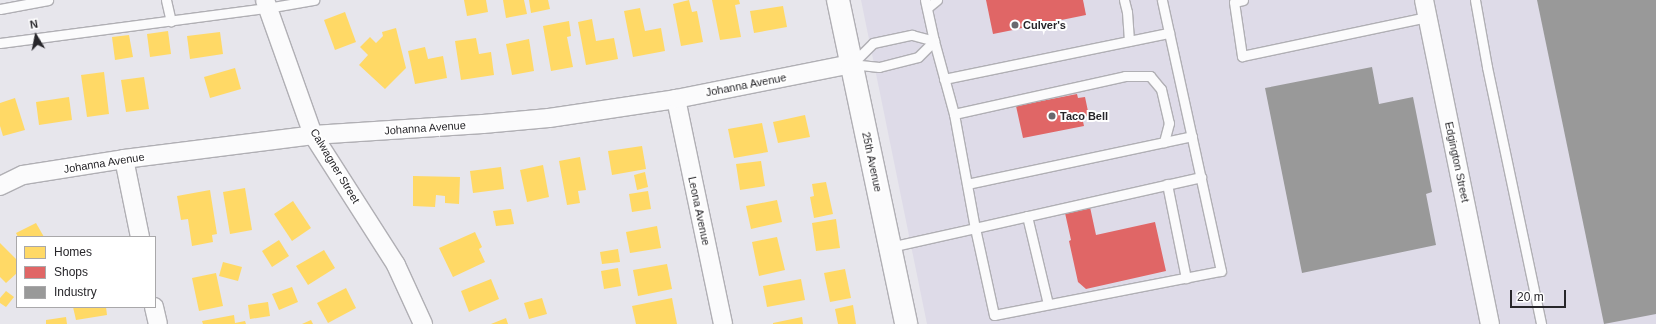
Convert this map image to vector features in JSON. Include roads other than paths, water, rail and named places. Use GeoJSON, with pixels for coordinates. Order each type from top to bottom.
{"type":"FeatureCollection","features":[{"type":"Feature","properties":{"kind":"main road","name":"25th Avenue"},"geometry":{"type":"LineString","coordinates":[[838,0],[906,324]]}},
{"type":"Feature","properties":{"kind":"street","name":"Calwagner Street"},"geometry":{"type":"LineString","coordinates":[[266,4],[304,106],[313,135],[396,265],[423,324]]}},
{"type":"Feature","properties":{"kind":"street","name":"Edgington Street"},"geometry":{"type":"LineString","coordinates":[[1426,8],[1490,324]]}},
{"type":"Feature","properties":{"kind":"street","name":"Johanna Avenue"},"geometry":{"type":"LineString","coordinates":[[0,186],[23,175],[124,159],[313,135],[483,124],[549,118],[676,99],[851,64]]}},
{"type":"Feature","properties":{"kind":"street","name":"Leona Avenue"},"geometry":{"type":"LineString","coordinates":[[676,99],[723,324]]}},
{"type":"Feature","properties":{"kind":"street"},"geometry":{"type":"LineString","coordinates":[[124,159],[140,236]]}},
{"type":"Feature","properties":{"kind":"street"},"geometry":{"type":"LineString","coordinates":[[154,308],[158,324]]}},
{"type":"Feature","properties":{"kind":"lane"},"geometry":{"type":"LineString","coordinates":[[0,9],[48,0]]}},
{"type":"Feature","properties":{"kind":"lane"},"geometry":{"type":"LineString","coordinates":[[166,0],[171,21]]}},
{"type":"Feature","properties":{"kind":"lane"},"geometry":{"type":"LineString","coordinates":[[0,43],[171,21],[266,4],[314,0]]}},
{"type":"Feature","properties":{"kind":"lane"},"geometry":{"type":"LineString","coordinates":[[937,0],[926,4],[934,41],[954,114],[966,184],[994,315],[1221,271],[1162,0]]}},
{"type":"Feature","properties":{"kind":"lane"},"geometry":{"type":"LineString","coordinates":[[1124,0],[1127,12],[1129,41]]}},
{"type":"Feature","properties":{"kind":"lane"},"geometry":{"type":"LineString","coordinates":[[1243,0],[1234,2],[1242,56],[1426,8]]}},
{"type":"Feature","properties":{"kind":"lane"},"geometry":{"type":"LineString","coordinates":[[1475,0],[1487,67],[1541,324]]}},
{"type":"Feature","properties":{"kind":"lane"},"geometry":{"type":"LineString","coordinates":[[944,79],[1169,33]]}},
{"type":"Feature","properties":{"kind":"lane"},"geometry":{"type":"LineString","coordinates":[[851,64],[872,43],[912,35],[934,41]]}},
{"type":"Feature","properties":{"kind":"lane"},"geometry":{"type":"LineString","coordinates":[[851,64],[879,67],[918,57],[934,41]]}},
{"type":"Feature","properties":{"kind":"lane"},"geometry":{"type":"LineString","coordinates":[[954,114],[1125,76],[1150,76],[1161,89],[1169,123],[1164,142]]}},
{"type":"Feature","properties":{"kind":"lane"},"geometry":{"type":"LineString","coordinates":[[966,184],[1192,136]]}},
{"type":"Feature","properties":{"kind":"lane"},"geometry":{"type":"LineString","coordinates":[[890,247],[1201,177]]}},
{"type":"Feature","properties":{"kind":"lane"},"geometry":{"type":"LineString","coordinates":[[1167,184],[1186,278]]}},
{"type":"Feature","properties":{"kind":"lane"},"geometry":{"type":"LineString","coordinates":[[1027,216],[1048,304]]}},
{"type":"Feature","properties":{"kind":"place","name":"Culver's"},"geometry":{"type":"Point","coordinates":[1015,25]}},
{"type":"Feature","properties":{"kind":"place","name":"Taco Bell"},"geometry":{"type":"Point","coordinates":[1052,116]}}]}
